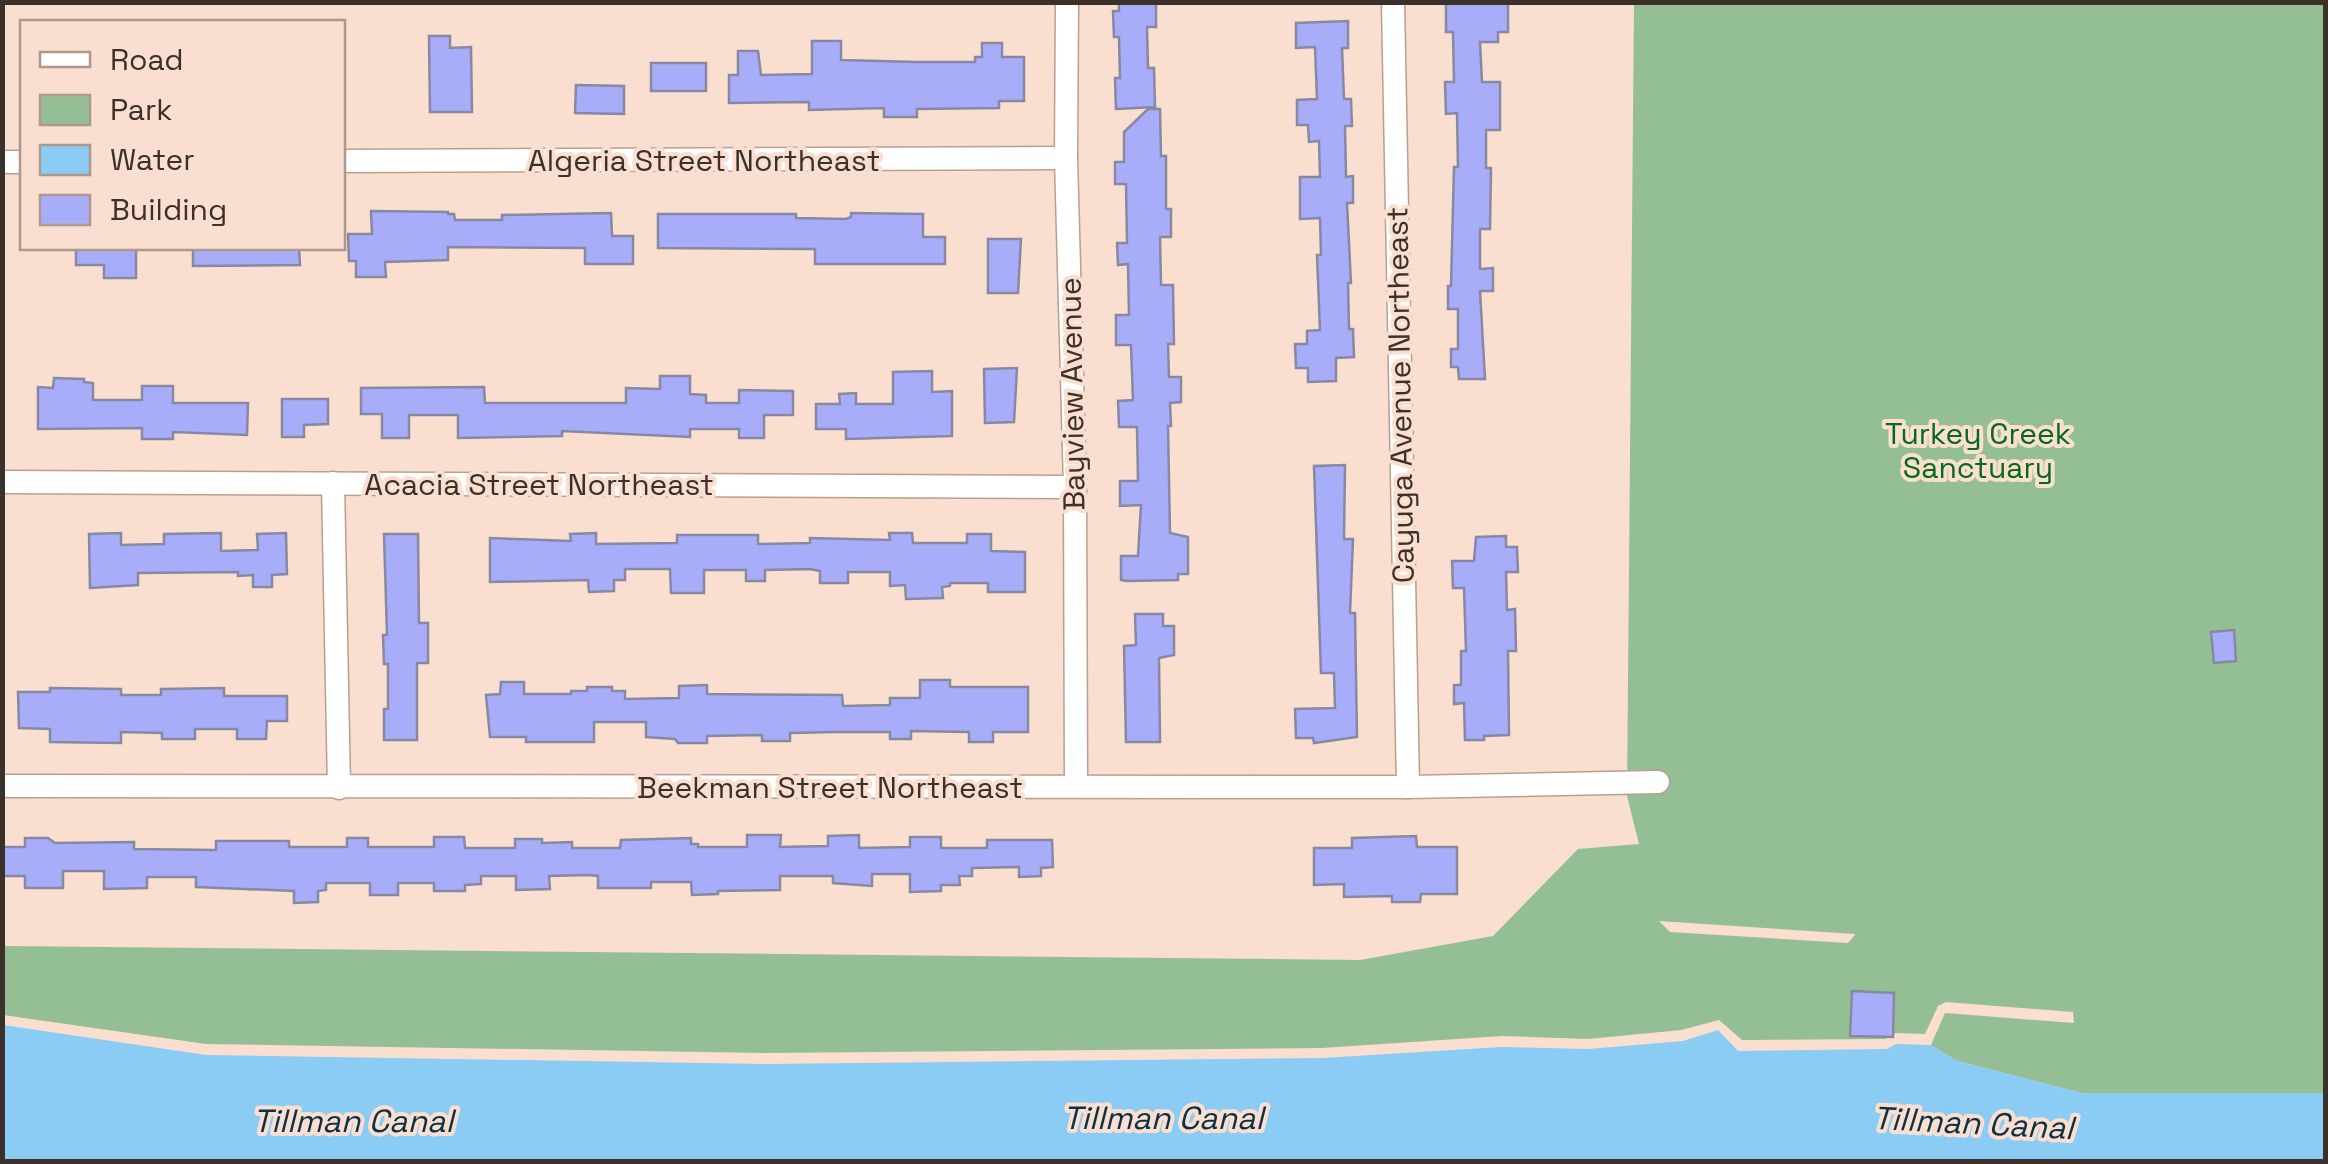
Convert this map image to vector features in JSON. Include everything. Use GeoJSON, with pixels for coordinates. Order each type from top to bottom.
{"type":"FeatureCollection","features":[{"type":"Feature","properties":{"kind":"street","name":"Bayview Avenue"},"geometry":{"type":"LineString","coordinates":[[1067,2],[1076,786]]}},
{"type":"Feature","properties":{"kind":"street","name":"Cayuga Avenue Northeast"},"geometry":{"type":"LineString","coordinates":[[1393,2],[1408,787]]}},
{"type":"Feature","properties":{"kind":"street","name":"Algeria Street Northeast"},"geometry":{"type":"LineString","coordinates":[[345,160],[1066,158]]}},
{"type":"Feature","properties":{"kind":"street","name":"Acacia Street Northeast"},"geometry":{"type":"LineString","coordinates":[[2,482],[1075,487]]}},
{"type":"Feature","properties":{"kind":"street"},"geometry":{"type":"LineString","coordinates":[[333,484],[339,788]]}},
{"type":"Feature","properties":{"kind":"street","name":"Beekman Street Northeast"},"geometry":{"type":"LineString","coordinates":[[2,786],[1408,787],[1658,782]]}},
{"type":"Feature","properties":{"kind":"green space","name":"Turkey Creek Sanctuary"},"geometry":{"type":"Polygon","coordinates":[[[1634,3],[2325,3],[2325,1093],[2082,1093],[1957,1061],[1931,1045],[1945,1013],[2074,1023],[2073,1012],[1946,1002],[1938,1006],[1925,1034],[1896,1033],[1885,1039],[1742,1040],[1719,1020],[1681,1030],[1588,1039],[1502,1036],[1322,1048],[765,1053],[206,1044],[3,1015],[3,946],[1360,960],[1493,936],[1578,849],[1639,844],[1627,796],[1634,3]],[[1659,921],[1670,932],[1848,943],[1855,934],[1659,921]]]}},
{"type":"Feature","properties":{"kind":"water","name":"Tillman Canal"},"geometry":{"type":"Polygon","coordinates":[[[3,1025],[206,1055],[765,1064],[1322,1058],[1502,1047],[1588,1049],[1683,1041],[1718,1030],[1738,1051],[1931,1045],[1957,1061],[2082,1093],[2325,1093],[2325,1161],[3,1161],[3,1025]]]}},
{"type":"Feature","properties":{"kind":"building"},"geometry":{"type":"Polygon","coordinates":[[[1119,2],[1156,2],[1156,27],[1147,27],[1148,68],[1154,68],[1155,107],[1116,109],[1119,37],[1114,37],[1113,11],[1119,11],[1119,2]]]}},
{"type":"Feature","properties":{"kind":"building"},"geometry":{"type":"Polygon","coordinates":[[[1446,2],[1508,2],[1508,32],[1498,32],[1498,42],[1480,42],[1482,82],[1500,82],[1500,130],[1486,130],[1486,168],[1491,168],[1490,229],[1480,229],[1480,269],[1493,268],[1493,291],[1480,291],[1485,379],[1459,379],[1458,367],[1451,367],[1451,349],[1458,349],[1458,309],[1448,309],[1448,286],[1454,167],[1458,167],[1457,113],[1446,114],[1445,82],[1454,82],[1453,32],[1446,32],[1446,2]]]}},
{"type":"Feature","properties":{"kind":"building"},"geometry":{"type":"Polygon","coordinates":[[[1348,21],[1348,48],[1342,48],[1344,99],[1351,99],[1352,126],[1345,126],[1346,177],[1353,176],[1353,203],[1347,203],[1349,329],[1353,329],[1354,357],[1336,358],[1336,381],[1308,382],[1308,368],[1296,368],[1295,344],[1307,344],[1307,331],[1320,330],[1320,218],[1300,219],[1300,177],[1320,177],[1319,141],[1309,142],[1308,125],[1297,125],[1297,100],[1317,99],[1315,47],[1296,48],[1296,23],[1348,21]]]}},
{"type":"Feature","properties":{"kind":"building"},"geometry":{"type":"Polygon","coordinates":[[[429,36],[450,36],[450,48],[471,47],[472,112],[430,112],[429,36]]]}},
{"type":"Feature","properties":{"kind":"building"},"geometry":{"type":"Polygon","coordinates":[[[812,41],[841,41],[841,60],[917,62],[975,62],[975,57],[982,57],[982,43],[1002,43],[1002,57],[1024,57],[1024,101],[999,101],[999,108],[917,109],[917,117],[884,117],[884,108],[809,110],[809,102],[729,103],[729,75],[738,75],[738,51],[758,51],[761,75],[812,74],[812,41]]]}},
{"type":"Feature","properties":{"kind":"building"},"geometry":{"type":"Polygon","coordinates":[[[651,63],[706,63],[706,91],[651,91],[651,63]]]}},
{"type":"Feature","properties":{"kind":"building"},"geometry":{"type":"Polygon","coordinates":[[[576,85],[624,86],[624,114],[575,113],[576,85]]]}},
{"type":"Feature","properties":{"kind":"building"},"geometry":{"type":"Polygon","coordinates":[[[1148,109],[1160,109],[1161,156],[1166,156],[1166,209],[1171,209],[1171,237],[1160,237],[1161,285],[1173,285],[1174,344],[1168,344],[1169,377],[1181,377],[1181,402],[1170,403],[1168,426],[1170,533],[1188,537],[1188,574],[1178,574],[1178,580],[1126,581],[1121,580],[1121,556],[1138,556],[1141,505],[1120,506],[1120,481],[1138,481],[1137,427],[1119,427],[1118,401],[1133,400],[1131,345],[1116,345],[1116,315],[1129,315],[1128,264],[1118,265],[1117,243],[1127,243],[1126,184],[1115,184],[1115,162],[1124,162],[1124,132],[1148,109]]]}},
{"type":"Feature","properties":{"kind":"building"},"geometry":{"type":"Polygon","coordinates":[[[371,211],[448,212],[454,214],[455,220],[611,213],[612,236],[633,236],[633,264],[585,264],[585,248],[448,247],[448,260],[385,262],[386,277],[356,277],[356,261],[349,261],[348,234],[372,234],[371,211]]]}},
{"type":"Feature","properties":{"kind":"building"},"geometry":{"type":"Polygon","coordinates":[[[851,213],[923,214],[923,237],[945,237],[945,264],[815,264],[815,249],[658,248],[658,214],[796,214],[796,218],[846,219],[851,213]]]}},
{"type":"Feature","properties":{"kind":"building"},"geometry":{"type":"Polygon","coordinates":[[[988,239],[1021,239],[1018,293],[988,293],[988,239]]]}},
{"type":"Feature","properties":{"kind":"building"},"geometry":{"type":"Polygon","coordinates":[[[76,250],[136,250],[136,278],[104,278],[104,265],[76,265],[76,250]]]}},
{"type":"Feature","properties":{"kind":"building"},"geometry":{"type":"Polygon","coordinates":[[[193,250],[299,250],[300,265],[193,266],[193,250]]]}},
{"type":"Feature","properties":{"kind":"building"},"geometry":{"type":"Polygon","coordinates":[[[1017,368],[1014,422],[985,423],[984,369],[1017,368]]]}},
{"type":"Feature","properties":{"kind":"building"},"geometry":{"type":"Polygon","coordinates":[[[932,371],[932,392],[952,391],[952,436],[846,439],[846,429],[816,429],[816,404],[840,404],[839,394],[856,393],[856,404],[893,404],[893,372],[932,371]]]}},
{"type":"Feature","properties":{"kind":"building"},"geometry":{"type":"Polygon","coordinates":[[[660,376],[690,376],[690,394],[706,395],[706,403],[739,403],[739,390],[793,391],[793,415],[764,415],[764,438],[739,438],[739,429],[690,429],[690,437],[562,431],[562,436],[458,438],[458,415],[409,415],[409,438],[382,438],[382,414],[361,414],[361,388],[484,387],[485,403],[626,403],[626,388],[660,389],[660,376]]]}},
{"type":"Feature","properties":{"kind":"building"},"geometry":{"type":"Polygon","coordinates":[[[54,378],[93,383],[93,400],[142,400],[142,386],[173,386],[173,403],[248,403],[247,435],[173,432],[173,439],[142,439],[142,428],[38,429],[38,387],[53,388],[54,378]]]}},
{"type":"Feature","properties":{"kind":"building"},"geometry":{"type":"Polygon","coordinates":[[[282,399],[328,399],[328,424],[304,425],[304,437],[282,437],[282,399]]]}},
{"type":"Feature","properties":{"kind":"building"},"geometry":{"type":"Polygon","coordinates":[[[1345,465],[1344,539],[1353,539],[1350,613],[1355,613],[1357,737],[1314,743],[1313,738],[1296,738],[1295,709],[1335,708],[1334,673],[1321,673],[1314,466],[1345,465]]]}},
{"type":"Feature","properties":{"kind":"building"},"geometry":{"type":"Polygon","coordinates":[[[121,533],[121,545],[164,544],[164,534],[221,533],[221,551],[258,550],[257,534],[286,533],[287,574],[272,575],[272,587],[253,587],[253,575],[238,576],[238,572],[138,573],[138,585],[90,588],[89,534],[121,533]]]}},
{"type":"Feature","properties":{"kind":"building"},"geometry":{"type":"Polygon","coordinates":[[[596,533],[596,544],[677,543],[677,535],[758,535],[758,544],[810,543],[810,538],[890,540],[889,533],[912,533],[913,543],[967,543],[967,534],[991,534],[991,551],[1025,552],[1025,592],[988,592],[988,583],[950,583],[942,587],[943,598],[906,599],[905,585],[890,586],[890,572],[848,572],[848,583],[820,583],[820,571],[810,569],[765,570],[765,581],[746,581],[746,570],[704,570],[704,593],[671,593],[670,569],[625,569],[625,580],[614,580],[614,591],[589,592],[588,580],[490,582],[490,538],[571,541],[570,534],[596,533]]]}},
{"type":"Feature","properties":{"kind":"building"},"geometry":{"type":"Polygon","coordinates":[[[384,534],[418,534],[419,623],[428,623],[428,663],[417,663],[417,740],[384,740],[388,664],[384,664],[383,635],[387,635],[384,534]]]}},
{"type":"Feature","properties":{"kind":"building"},"geometry":{"type":"Polygon","coordinates":[[[1506,536],[1506,547],[1517,547],[1518,572],[1506,572],[1507,610],[1515,609],[1516,651],[1508,651],[1509,735],[1465,740],[1464,703],[1454,704],[1454,685],[1461,685],[1461,651],[1466,651],[1464,588],[1453,588],[1452,561],[1474,561],[1476,537],[1506,536]]]}},
{"type":"Feature","properties":{"kind":"building"},"geometry":{"type":"Polygon","coordinates":[[[1135,614],[1163,614],[1163,626],[1174,626],[1174,655],[1159,658],[1160,742],[1126,742],[1124,646],[1136,645],[1135,614]]]}},
{"type":"Feature","properties":{"kind":"building"},"geometry":{"type":"Polygon","coordinates":[[[2234,630],[2236,661],[2214,663],[2211,632],[2234,630]]]}},
{"type":"Feature","properties":{"kind":"building"},"geometry":{"type":"Polygon","coordinates":[[[920,680],[950,680],[950,687],[1028,687],[1028,732],[993,732],[993,742],[969,742],[969,732],[911,731],[911,739],[890,739],[890,732],[835,732],[790,733],[790,741],[762,741],[762,735],[707,736],[707,743],[678,743],[675,739],[646,737],[646,722],[594,722],[594,742],[526,742],[526,737],[490,737],[486,695],[500,694],[501,682],[524,682],[524,694],[571,694],[587,691],[587,687],[612,687],[612,691],[625,691],[625,699],[679,698],[679,686],[707,685],[707,694],[842,695],[843,706],[890,705],[890,698],[920,698],[920,680]]]}},
{"type":"Feature","properties":{"kind":"building"},"geometry":{"type":"Polygon","coordinates":[[[50,688],[121,689],[121,695],[161,695],[161,689],[224,688],[224,696],[287,696],[287,721],[267,721],[266,739],[237,739],[237,729],[195,729],[195,739],[162,739],[162,733],[121,732],[121,743],[50,742],[50,729],[19,728],[18,692],[50,692],[50,688]]]}},
{"type":"Feature","properties":{"kind":"building"},"geometry":{"type":"Polygon","coordinates":[[[747,835],[781,835],[780,847],[828,846],[828,836],[859,835],[859,848],[910,847],[910,837],[941,837],[941,848],[987,848],[987,840],[1052,840],[1053,867],[1041,868],[1041,876],[1019,877],[1019,867],[972,868],[972,876],[959,876],[960,885],[941,885],[941,891],[910,892],[910,874],[872,874],[872,886],[833,883],[833,876],[780,876],[780,890],[692,895],[691,882],[651,882],[651,888],[598,888],[598,876],[549,876],[550,889],[516,890],[516,876],[481,876],[481,884],[465,885],[465,891],[434,891],[434,883],[398,883],[398,895],[370,895],[370,883],[326,883],[326,890],[318,891],[318,902],[294,903],[294,891],[196,887],[196,877],[147,877],[147,888],[104,889],[104,871],[63,871],[63,888],[25,888],[25,876],[2,876],[2,847],[25,847],[25,838],[48,838],[55,843],[134,842],[134,849],[216,850],[216,841],[289,841],[289,847],[347,847],[347,838],[368,838],[368,847],[434,847],[434,837],[464,837],[465,848],[515,848],[515,839],[542,839],[542,843],[572,842],[572,848],[620,848],[621,840],[691,838],[691,844],[698,847],[747,847],[747,835]]]}},
{"type":"Feature","properties":{"kind":"building"},"geometry":{"type":"Polygon","coordinates":[[[1416,836],[1417,847],[1457,847],[1457,894],[1421,894],[1420,902],[1392,902],[1392,896],[1344,897],[1344,884],[1314,885],[1314,848],[1352,848],[1352,838],[1416,836]]]}},
{"type":"Feature","properties":{"kind":"building"},"geometry":{"type":"Polygon","coordinates":[[[1852,991],[1894,993],[1893,1037],[1850,1036],[1852,991]]]}}]}
